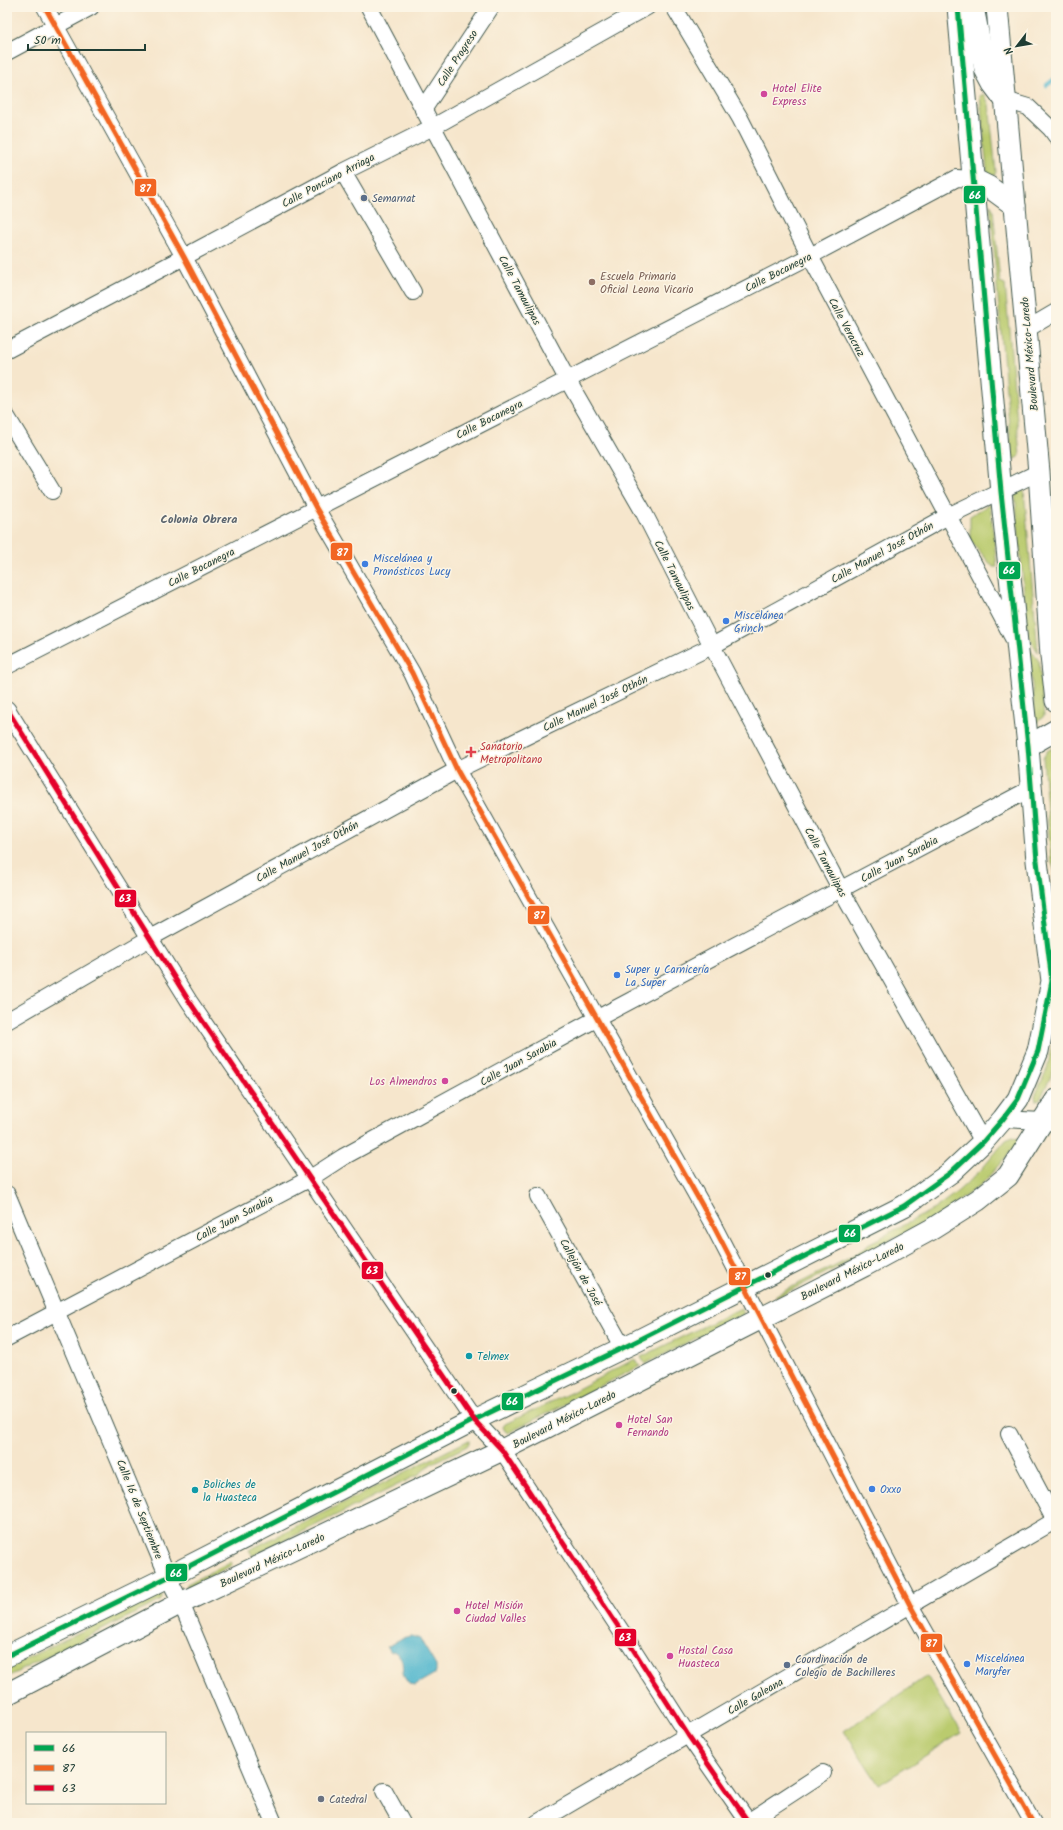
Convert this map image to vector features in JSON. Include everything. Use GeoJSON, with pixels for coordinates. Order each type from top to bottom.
{"type":"FeatureCollection","features":[{"type":"Feature","properties":{"kind":"main road"},"geometry":{"type":"LineString","coordinates":[[7,1656],[168,1577],[474,1420],[623,1348],[904,1206],[950,1173],[983,1142],[1004,1119],[1018,1099],[1038,1051],[1054,983],[1037,861],[1030,789],[1028,746],[1001,492],[981,256],[972,179],[958,7]]}},
{"type":"Feature","properties":{"kind":"main road"},"geometry":{"type":"LineString","coordinates":[[973,7],[984,69],[993,84],[1006,100]]}},
{"type":"Feature","properties":{"kind":"main road","name":"Boulevard México-Laredo"},"geometry":{"type":"LineString","coordinates":[[997,7],[1051,585],[1053,660],[1056,701]]}},
{"type":"Feature","properties":{"kind":"main road"},"geometry":{"type":"LineString","coordinates":[[972,179],[989,187],[1015,206]]}},
{"type":"Feature","properties":{"kind":"main road"},"geometry":{"type":"LineString","coordinates":[[1028,746],[1056,730]]}},
{"type":"Feature","properties":{"kind":"main road","name":"Boulevard México-Laredo"},"geometry":{"type":"LineString","coordinates":[[7,1694],[181,1603],[502,1450],[871,1262],[932,1229],[978,1200],[1008,1176],[1050,1122],[1056,1100]]}},
{"type":"Feature","properties":{"kind":"street"},"geometry":{"type":"LineString","coordinates":[[45,7],[184,258],[316,508],[412,674],[457,770],[711,1221],[910,1605],[1034,1823]]}},
{"type":"Feature","properties":{"kind":"street"},"geometry":{"type":"LineString","coordinates":[[7,52],[91,7]]}},
{"type":"Feature","properties":{"kind":"street","name":"Calle Tamaulipas"},"geometry":{"type":"LineString","coordinates":[[369,7],[567,379],[643,511],[712,646],[841,890],[983,1142]]}},
{"type":"Feature","properties":{"kind":"street","name":"Calle Progreso"},"geometry":{"type":"LineString","coordinates":[[423,110],[491,7]]}},
{"type":"Feature","properties":{"kind":"street","name":"Calle Ponciano Arriaga"},"geometry":{"type":"LineString","coordinates":[[9,344],[184,258],[343,172],[433,127],[648,7]]}},
{"type":"Feature","properties":{"kind":"street","name":"Calle Veracruz"},"geometry":{"type":"LineString","coordinates":[[674,7],[740,118],[810,256],[1018,647]]}},
{"type":"Feature","properties":{"kind":"street"},"geometry":{"type":"LineString","coordinates":[[1006,100],[1028,107],[1051,129],[1056,136]]}},
{"type":"Feature","properties":{"kind":"street"},"geometry":{"type":"LineString","coordinates":[[343,172],[413,292]]}},
{"type":"Feature","properties":{"kind":"street","name":"Calle Bocanegra"},"geometry":{"type":"LineString","coordinates":[[7,666],[810,256],[957,178],[972,179]]}},
{"type":"Feature","properties":{"kind":"street"},"geometry":{"type":"LineString","coordinates":[[1027,329],[1056,312]]}},
{"type":"Feature","properties":{"kind":"street"},"geometry":{"type":"LineString","coordinates":[[7,417],[52,491]]}},
{"type":"Feature","properties":{"kind":"street","name":"Calle Manuel José Othón"},"geometry":{"type":"LineString","coordinates":[[7,1021],[150,938],[457,770],[712,646],[948,516],[1001,492],[1040,472]]}},
{"type":"Feature","properties":{"kind":"street"},"geometry":{"type":"LineString","coordinates":[[7,709],[189,1001],[474,1420],[502,1450],[629,1642],[688,1735],[748,1823],[823,1773]]}},
{"type":"Feature","properties":{"kind":"street","name":"Calle Juan Sarabia"},"geometry":{"type":"LineString","coordinates":[[7,1338],[309,1179],[343,1157],[596,1019],[1030,789]]}},
{"type":"Feature","properties":{"kind":"street"},"geometry":{"type":"LineString","coordinates":[[1004,1119],[1050,1122]]}},
{"type":"Feature","properties":{"kind":"street","name":"Calle 16 de Septiembre"},"geometry":{"type":"LineString","coordinates":[[7,1194],[168,1577],[181,1603],[274,1823]]}},
{"type":"Feature","properties":{"kind":"street","name":"Callejón de José"},"geometry":{"type":"LineString","coordinates":[[538,1196],[623,1348]]}},
{"type":"Feature","properties":{"kind":"street"},"geometry":{"type":"LineString","coordinates":[[1009,1434],[1056,1521]]}},
{"type":"Feature","properties":{"kind":"street","name":"Calle Galeana"},"geometry":{"type":"LineString","coordinates":[[538,1823],[1056,1521]]}},
{"type":"Feature","properties":{"kind":"street"},"geometry":{"type":"LineString","coordinates":[[384,1791],[402,1823]]}},
{"type":"Feature","properties":{"kind":"green space"},"geometry":{"type":"Polygon","coordinates":[[[984,94],[989,104],[996,172],[994,176],[989,175],[987,171],[980,96],[984,94]]]}},
{"type":"Feature","properties":{"kind":"green space"},"geometry":{"type":"Polygon","coordinates":[[[990,204],[993,209],[1000,282],[1005,284],[1020,456],[1012,460],[990,204]]]}},
{"type":"Feature","properties":{"kind":"green space"},"geometry":{"type":"Polygon","coordinates":[[[1024,490],[1038,652],[1028,636],[1015,493],[1024,490]]]}},
{"type":"Feature","properties":{"kind":"green space"},"geometry":{"type":"Polygon","coordinates":[[[990,504],[997,567],[993,567],[970,540],[970,516],[990,504]]]}},
{"type":"Feature","properties":{"kind":"green space"},"geometry":{"type":"Polygon","coordinates":[[[1028,647],[1039,661],[1044,716],[1036,723],[1028,647]]]}},
{"type":"Feature","properties":{"kind":"green space"},"geometry":{"type":"Polygon","coordinates":[[[1052,748],[1056,784],[1056,874],[1051,860],[1043,758],[1047,751],[1052,748]]]}},
{"type":"Feature","properties":{"kind":"green space"},"geometry":{"type":"Polygon","coordinates":[[[1056,1025],[1056,1065],[1040,1100],[1036,1101],[1035,1096],[1047,1069],[1056,1025]]]}},
{"type":"Feature","properties":{"kind":"green space"},"geometry":{"type":"Polygon","coordinates":[[[1013,1137],[1021,1140],[983,1183],[940,1215],[776,1298],[776,1295],[859,1253],[868,1244],[934,1209],[957,1192],[980,1171],[1006,1140],[1013,1137]]]}},
{"type":"Feature","properties":{"kind":"green space"},"geometry":{"type":"Polygon","coordinates":[[[741,1308],[744,1314],[645,1364],[641,1357],[741,1308]]]}},
{"type":"Feature","properties":{"kind":"green space"},"geometry":{"type":"Polygon","coordinates":[[[635,1359],[640,1366],[508,1433],[505,1431],[503,1427],[505,1424],[572,1392],[635,1359]]]}},
{"type":"Feature","properties":{"kind":"green space"},"geometry":{"type":"Polygon","coordinates":[[[469,1440],[467,1446],[431,1464],[418,1475],[253,1556],[249,1550],[469,1440]]]}},
{"type":"Feature","properties":{"kind":"green space"},"geometry":{"type":"Polygon","coordinates":[[[230,1562],[232,1565],[187,1588],[187,1584],[230,1562]]]}},
{"type":"Feature","properties":{"kind":"green space"},"geometry":{"type":"Polygon","coordinates":[[[159,1593],[163,1597],[160,1601],[7,1677],[7,1668],[159,1593]]]}},
{"type":"Feature","properties":{"kind":"green space"},"geometry":{"type":"Polygon","coordinates":[[[927,1676],[961,1733],[879,1785],[844,1731],[927,1676]]]}},
{"type":"Feature","properties":{"kind":"water"},"geometry":{"type":"Polygon","coordinates":[[[412,1636],[420,1639],[436,1666],[436,1673],[415,1685],[409,1684],[404,1678],[402,1659],[393,1651],[390,1652],[387,1647],[402,1638],[412,1636]]]}},
{"type":"Feature","properties":{"kind":"waterway"},"geometry":{"type":"LineString","coordinates":[[1047,85],[1056,78]]}},
{"type":"Feature","properties":{"kind":"transit line","name":"87"},"geometry":{"type":"LineString","coordinates":[[45,7],[184,257],[316,508],[412,673],[457,770],[711,1221],[910,1605],[1033,1823]]}},
{"type":"Feature","properties":{"kind":"transit line","name":"66"},"geometry":{"type":"LineString","coordinates":[[7,1656],[168,1577],[474,1420],[637,1341],[904,1206],[950,1173],[983,1142],[1018,1099],[1038,1051],[1052,981],[1037,861],[1028,746],[1001,492],[958,7]]}},
{"type":"Feature","properties":{"kind":"transit line","name":"63"},"geometry":{"type":"LineString","coordinates":[[7,709],[189,1001],[474,1420],[502,1450],[688,1735],[749,1823]]}},
{"type":"Feature","properties":{"kind":"place","name":"Hotel Elite Express"},"geometry":{"type":"Point","coordinates":[764,94]}},
{"type":"Feature","properties":{"kind":"place","name":"Semarnat"},"geometry":{"type":"Point","coordinates":[364,198]}},
{"type":"Feature","properties":{"kind":"place","name":"Escuela Primaria Oficial Leona Vicario"},"geometry":{"type":"Point","coordinates":[592,282]}},
{"type":"Feature","properties":{"kind":"place","name":"Miscelánea y Pronósticos Lucy"},"geometry":{"type":"Point","coordinates":[365,564]}},
{"type":"Feature","properties":{"kind":"place","name":"Miscelánea Grinch"},"geometry":{"type":"Point","coordinates":[726,621]}},
{"type":"Feature","properties":{"kind":"place","name":"Sanatorio Metropolitano"},"geometry":{"type":"Point","coordinates":[471,752]}},
{"type":"Feature","properties":{"kind":"place","name":"Super y Carnicería La Super"},"geometry":{"type":"Point","coordinates":[617,975]}},
{"type":"Feature","properties":{"kind":"place","name":"Los Almendros"},"geometry":{"type":"Point","coordinates":[445,1081]}},
{"type":"Feature","properties":{"kind":"place","name":"Telmex"},"geometry":{"type":"Point","coordinates":[469,1356]}},
{"type":"Feature","properties":{"kind":"place","name":"Hotel San Fernando"},"geometry":{"type":"Point","coordinates":[619,1425]}},
{"type":"Feature","properties":{"kind":"place","name":"Oxxo"},"geometry":{"type":"Point","coordinates":[872,1489]}},
{"type":"Feature","properties":{"kind":"place","name":"Boliches de la Huasteca"},"geometry":{"type":"Point","coordinates":[195,1490]}},
{"type":"Feature","properties":{"kind":"place","name":"Hotel Misión Ciudad Valles"},"geometry":{"type":"Point","coordinates":[457,1611]}},
{"type":"Feature","properties":{"kind":"place","name":"Hostal Casa Huasteca"},"geometry":{"type":"Point","coordinates":[670,1656]}},
{"type":"Feature","properties":{"kind":"place","name":"Miscelánea Maryfer"},"geometry":{"type":"Point","coordinates":[967,1664]}},
{"type":"Feature","properties":{"kind":"place","name":"Coordinación de Colegio de Bachilleres"},"geometry":{"type":"Point","coordinates":[787,1665]}},
{"type":"Feature","properties":{"kind":"place","name":"Catedral"},"geometry":{"type":"Point","coordinates":[321,1799]}},
{"type":"Feature","properties":{"kind":"district","name":"Colonia Obrera"},"geometry":{"type":"Point","coordinates":[199,519]}}]}
